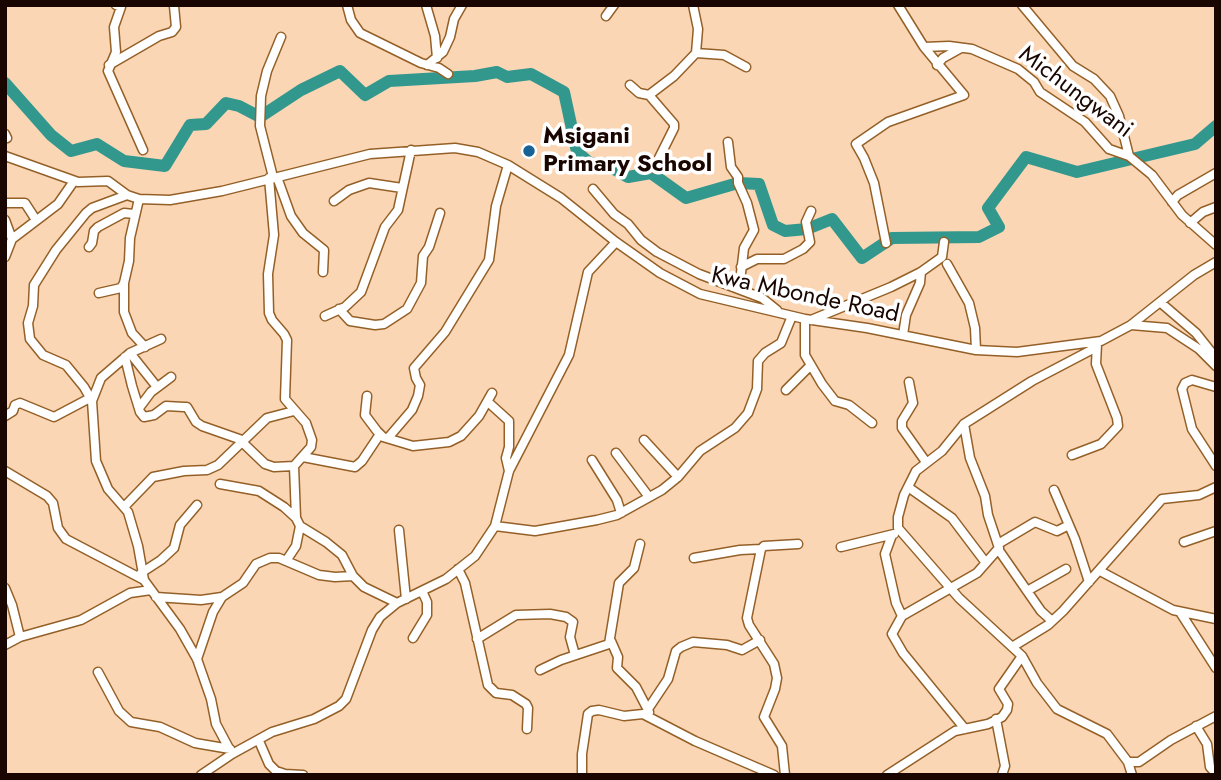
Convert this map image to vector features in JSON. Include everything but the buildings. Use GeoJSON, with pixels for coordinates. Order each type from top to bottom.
{"type":"FeatureCollection","features":[{"type":"Feature","properties":{"kind":"street"},"geometry":{"type":"LineString","coordinates":[[116,5],[121,7],[114,27],[116,52],[108,71],[143,150]]}},
{"type":"Feature","properties":{"kind":"street"},"geometry":{"type":"LineString","coordinates":[[347,5],[351,20],[360,33],[448,74]]}},
{"type":"Feature","properties":{"kind":"street"},"geometry":{"type":"LineString","coordinates":[[426,5],[435,36],[437,58]]}},
{"type":"Feature","properties":{"kind":"street"},"geometry":{"type":"LineString","coordinates":[[427,65],[437,58],[447,44],[454,19],[462,5]]}},
{"type":"Feature","properties":{"kind":"street"},"geometry":{"type":"LineString","coordinates":[[606,16],[614,5]]}},
{"type":"Feature","properties":{"kind":"street"},"geometry":{"type":"LineString","coordinates":[[649,95],[674,76],[696,53],[698,29],[693,5]]}},
{"type":"Feature","properties":{"kind":"street"},"geometry":{"type":"LineString","coordinates":[[886,243],[874,183],[856,144],[888,122],[964,95],[923,47],[898,5]]}},
{"type":"Feature","properties":{"kind":"street"},"geometry":{"type":"LineString","coordinates":[[1022,5],[1073,66],[1094,79],[1110,96],[1126,137],[1129,156]]}},
{"type":"Feature","properties":{"kind":"street"},"geometry":{"type":"LineString","coordinates":[[110,65],[151,40],[172,32],[176,27],[174,6]]}},
{"type":"Feature","properties":{"kind":"street"},"geometry":{"type":"LineString","coordinates":[[281,37],[267,71],[261,96],[260,126],[273,177],[291,216],[303,233],[324,250],[323,272]]}},
{"type":"Feature","properties":{"kind":"street","name":"Michungwani"},"geometry":{"type":"LineString","coordinates":[[923,47],[972,49],[1018,69],[1034,82],[1040,92],[1086,122],[1109,149],[1129,156],[1152,176],[1190,223],[1216,245]]}},
{"type":"Feature","properties":{"kind":"street"},"geometry":{"type":"LineString","coordinates":[[937,65],[943,58],[961,48]]}},
{"type":"Feature","properties":{"kind":"street"},"geometry":{"type":"LineString","coordinates":[[696,53],[724,55],[746,67]]}},
{"type":"Feature","properties":{"kind":"street"},"geometry":{"type":"LineString","coordinates":[[630,85],[639,93],[649,95],[674,124],[654,168]]}},
{"type":"Feature","properties":{"kind":"street"},"geometry":{"type":"LineString","coordinates":[[728,142],[731,167],[738,177],[754,230],[744,248],[735,287]]}},
{"type":"Feature","properties":{"kind":"street","name":"Kwa Mbonde Road"},"geometry":{"type":"LineString","coordinates":[[5,156],[74,181],[108,181],[127,195],[139,199],[170,200],[194,197],[370,154],[455,148],[478,152],[508,165],[561,198],[660,273],[700,294],[792,316],[976,349],[1017,352],[1097,344],[1162,304],[1194,275],[1216,262]]}},
{"type":"Feature","properties":{"kind":"street"},"geometry":{"type":"LineString","coordinates":[[325,316],[356,298],[361,292],[385,227],[398,210],[411,150]]}},
{"type":"Feature","properties":{"kind":"street"},"geometry":{"type":"LineString","coordinates":[[303,457],[355,467],[412,410],[420,385],[414,369],[445,332],[489,260],[496,206],[508,165]]}},
{"type":"Feature","properties":{"kind":"street"},"geometry":{"type":"LineString","coordinates":[[1172,202],[1178,195],[1216,173]]}},
{"type":"Feature","properties":{"kind":"street"},"geometry":{"type":"LineString","coordinates":[[273,177],[274,235],[268,274],[269,313],[287,340],[285,399],[306,424],[312,440],[311,447],[295,467],[298,522],[296,546],[286,561]]}},
{"type":"Feature","properties":{"kind":"street"},"geometry":{"type":"LineString","coordinates":[[5,257],[10,242],[62,200],[74,181]]}},
{"type":"Feature","properties":{"kind":"street"},"geometry":{"type":"LineString","coordinates":[[334,201],[349,190],[369,183],[402,188]]}},
{"type":"Feature","properties":{"kind":"street"},"geometry":{"type":"LineString","coordinates":[[593,189],[641,240],[657,252],[699,274],[762,298],[780,313]]}},
{"type":"Feature","properties":{"kind":"street"},"geometry":{"type":"LineString","coordinates":[[91,400],[66,365],[43,355],[30,339],[28,323],[33,306],[34,285],[56,250],[86,212],[127,195]]}},
{"type":"Feature","properties":{"kind":"street"},"geometry":{"type":"LineString","coordinates":[[139,199],[134,214],[124,283],[124,312],[132,333],[145,347]]}},
{"type":"Feature","properties":{"kind":"street"},"geometry":{"type":"LineString","coordinates":[[5,203],[25,203],[36,219]]}},
{"type":"Feature","properties":{"kind":"street"},"geometry":{"type":"LineString","coordinates":[[1190,223],[1216,206]]}},
{"type":"Feature","properties":{"kind":"street"},"geometry":{"type":"LineString","coordinates":[[741,267],[757,259],[784,259],[803,249],[810,242],[806,222],[811,211]]}},
{"type":"Feature","properties":{"kind":"street"},"geometry":{"type":"LineString","coordinates":[[89,247],[97,227],[124,213],[134,214]]}},
{"type":"Feature","properties":{"kind":"street"},"geometry":{"type":"LineString","coordinates":[[339,309],[350,321],[375,325],[384,324],[407,309],[421,283],[423,256],[429,247],[439,213]]}},
{"type":"Feature","properties":{"kind":"street"},"geometry":{"type":"LineString","coordinates":[[5,220],[10,242]]}},
{"type":"Feature","properties":{"kind":"street"},"geometry":{"type":"LineString","coordinates":[[201,775],[231,751],[259,741],[283,728],[329,713],[346,699],[372,630],[380,617],[402,601],[446,579],[475,556],[495,526],[509,471],[569,355],[588,272],[616,242]]}},
{"type":"Feature","properties":{"kind":"street"},"geometry":{"type":"LineString","coordinates":[[872,423],[849,405],[835,401],[810,366],[805,355],[808,319],[891,287],[921,272],[942,257],[944,242]]}},
{"type":"Feature","properties":{"kind":"street"},"geometry":{"type":"LineString","coordinates":[[947,264],[969,303],[975,328],[976,349]]}},
{"type":"Feature","properties":{"kind":"street"},"geometry":{"type":"LineString","coordinates":[[903,335],[906,315],[920,283],[921,272]]}},
{"type":"Feature","properties":{"kind":"street"},"geometry":{"type":"LineString","coordinates":[[99,293],[121,288],[124,283]]}},
{"type":"Feature","properties":{"kind":"street"},"geometry":{"type":"LineString","coordinates":[[1162,304],[1167,328]]}},
{"type":"Feature","properties":{"kind":"street"},"geometry":{"type":"LineString","coordinates":[[1162,304],[1188,325],[1216,358]]}},
{"type":"Feature","properties":{"kind":"street"},"geometry":{"type":"LineString","coordinates":[[495,526],[535,531],[621,513],[678,477],[700,451],[735,428],[748,413],[757,389],[758,361],[781,343],[792,316]]}},
{"type":"Feature","properties":{"kind":"street"},"geometry":{"type":"LineString","coordinates":[[1131,325],[1167,328],[1199,349],[1216,366]]}},
{"type":"Feature","properties":{"kind":"street"},"geometry":{"type":"LineString","coordinates":[[161,339],[128,355],[101,378],[91,400],[96,461],[108,489],[124,507],[134,527],[143,576],[180,629],[197,659],[212,699],[216,724],[231,751]]}},
{"type":"Feature","properties":{"kind":"street"},"geometry":{"type":"LineString","coordinates":[[902,616],[896,603],[885,554],[896,533],[898,517],[916,471],[942,451],[964,424],[1097,344],[1098,374],[1118,426],[1101,444],[1072,455]]}},
{"type":"Feature","properties":{"kind":"street"},"geometry":{"type":"LineString","coordinates":[[128,355],[157,387]]}},
{"type":"Feature","properties":{"kind":"street"},"geometry":{"type":"LineString","coordinates":[[128,355],[139,408],[144,417],[149,417],[166,406],[187,408],[192,418],[202,426],[242,441],[265,464],[295,467]]}},
{"type":"Feature","properties":{"kind":"street"},"geometry":{"type":"LineString","coordinates":[[786,390],[810,366]]}},
{"type":"Feature","properties":{"kind":"street"},"geometry":{"type":"LineString","coordinates":[[139,408],[144,398],[171,377]]}},
{"type":"Feature","properties":{"kind":"street"},"geometry":{"type":"LineString","coordinates":[[1216,387],[1192,380],[1182,388],[1192,429],[1216,466]]}},
{"type":"Feature","properties":{"kind":"street"},"geometry":{"type":"LineString","coordinates":[[909,382],[914,398],[902,421],[902,428],[926,462]]}},
{"type":"Feature","properties":{"kind":"street"},"geometry":{"type":"LineString","coordinates":[[367,396],[365,415],[384,436],[413,446],[449,442],[461,436],[472,426],[492,393]]}},
{"type":"Feature","properties":{"kind":"street"},"geometry":{"type":"LineString","coordinates":[[5,416],[20,403],[54,417],[91,400]]}},
{"type":"Feature","properties":{"kind":"street"},"geometry":{"type":"LineString","coordinates":[[488,402],[509,421],[509,447],[506,458],[509,471]]}},
{"type":"Feature","properties":{"kind":"street"},"geometry":{"type":"LineString","coordinates":[[124,507],[153,477],[207,470],[218,465],[267,418],[294,411]]}},
{"type":"Feature","properties":{"kind":"street"},"geometry":{"type":"LineString","coordinates":[[964,424],[970,457],[980,480],[998,547],[1041,611],[1052,621]]}},
{"type":"Feature","properties":{"kind":"street"},"geometry":{"type":"LineString","coordinates":[[644,440],[678,477]]}},
{"type":"Feature","properties":{"kind":"street"},"geometry":{"type":"LineString","coordinates":[[616,453],[649,497]]}},
{"type":"Feature","properties":{"kind":"street"},"geometry":{"type":"LineString","coordinates":[[592,460],[617,500],[621,513]]}},
{"type":"Feature","properties":{"kind":"street"},"geometry":{"type":"LineString","coordinates":[[5,471],[47,496],[53,503],[58,528],[65,539],[143,576]]}},
{"type":"Feature","properties":{"kind":"street"},"geometry":{"type":"LineString","coordinates":[[220,484],[259,491],[284,507],[298,522],[342,555],[353,576],[364,587],[402,601]]}},
{"type":"Feature","properties":{"kind":"street"},"geometry":{"type":"LineString","coordinates":[[1012,648],[1052,621],[1100,571],[1161,499],[1199,495],[1216,486]]}},
{"type":"Feature","properties":{"kind":"street"},"geometry":{"type":"LineString","coordinates":[[908,487],[952,518],[986,563]]}},
{"type":"Feature","properties":{"kind":"street"},"geometry":{"type":"LineString","coordinates":[[1054,490],[1089,582]]}},
{"type":"Feature","properties":{"kind":"street"},"geometry":{"type":"LineString","coordinates":[[143,576],[174,548],[180,525],[197,505]]}},
{"type":"Feature","properties":{"kind":"street"},"geometry":{"type":"LineString","coordinates":[[965,729],[892,637],[902,616],[977,573],[998,547],[1035,522],[1057,531],[1069,525]]}},
{"type":"Feature","properties":{"kind":"street"},"geometry":{"type":"LineString","coordinates":[[399,530],[402,601]]}},
{"type":"Feature","properties":{"kind":"street"},"geometry":{"type":"LineString","coordinates":[[1184,542],[1216,531]]}},
{"type":"Feature","properties":{"kind":"street"},"geometry":{"type":"LineString","coordinates":[[841,547],[896,533]]}},
{"type":"Feature","properties":{"kind":"street"},"geometry":{"type":"LineString","coordinates":[[896,533],[944,579],[951,590],[1022,656],[1037,683],[1057,709],[1107,734],[1128,762],[1132,775]]}},
{"type":"Feature","properties":{"kind":"street"},"geometry":{"type":"LineString","coordinates":[[640,544],[634,568],[619,583],[611,641],[618,657],[617,668],[636,687],[653,718]]}},
{"type":"Feature","properties":{"kind":"street"},"geometry":{"type":"LineString","coordinates":[[694,558],[764,546],[798,544]]}},
{"type":"Feature","properties":{"kind":"street"},"geometry":{"type":"LineString","coordinates":[[761,548],[747,618],[774,664],[777,678],[775,689],[764,717],[782,746],[785,775]]}},
{"type":"Feature","properties":{"kind":"street"},"geometry":{"type":"LineString","coordinates":[[197,659],[213,612],[222,597],[243,583],[256,564],[270,558],[286,561],[319,575],[335,578],[353,576]]}},
{"type":"Feature","properties":{"kind":"street"},"geometry":{"type":"LineString","coordinates":[[458,569],[465,583],[488,685],[495,692],[512,695],[526,704],[527,729]]}},
{"type":"Feature","properties":{"kind":"street"},"geometry":{"type":"LineString","coordinates":[[1027,591],[1066,569]]}},
{"type":"Feature","properties":{"kind":"street"},"geometry":{"type":"LineString","coordinates":[[1100,571],[1180,612],[1216,619]]}},
{"type":"Feature","properties":{"kind":"street"},"geometry":{"type":"LineString","coordinates":[[5,588],[20,637]]}},
{"type":"Feature","properties":{"kind":"street"},"geometry":{"type":"LineString","coordinates":[[413,638],[427,615],[427,602],[422,590]]}},
{"type":"Feature","properties":{"kind":"street"},"geometry":{"type":"LineString","coordinates":[[5,645],[20,637],[81,620],[130,593],[154,593],[201,600],[222,597]]}},
{"type":"Feature","properties":{"kind":"street"},"geometry":{"type":"LineString","coordinates":[[1180,612],[1216,668]]}},
{"type":"Feature","properties":{"kind":"street"},"geometry":{"type":"LineString","coordinates":[[477,639],[516,615],[550,614],[566,617],[572,622],[570,637],[575,655]]}},
{"type":"Feature","properties":{"kind":"street"},"geometry":{"type":"LineString","coordinates":[[648,709],[668,679],[676,651],[681,647],[693,642],[727,645],[742,650],[760,640]]}},
{"type":"Feature","properties":{"kind":"street"},"geometry":{"type":"LineString","coordinates":[[540,670],[575,655],[606,646],[611,641]]}},
{"type":"Feature","properties":{"kind":"street"},"geometry":{"type":"LineString","coordinates":[[887,775],[955,731],[996,719],[1007,710],[1008,704],[999,689],[1022,656]]}},
{"type":"Feature","properties":{"kind":"street"},"geometry":{"type":"LineString","coordinates":[[98,672],[119,711],[131,722],[160,727],[195,743],[231,751]]}},
{"type":"Feature","properties":{"kind":"street"},"geometry":{"type":"LineString","coordinates":[[582,775],[588,714],[592,710],[624,716],[643,714],[695,741],[774,775]]}},
{"type":"Feature","properties":{"kind":"street"},"geometry":{"type":"LineString","coordinates":[[1128,762],[1139,762],[1171,740],[1216,716]]}},
{"type":"Feature","properties":{"kind":"street"},"geometry":{"type":"LineString","coordinates":[[996,719],[1005,766],[1002,775]]}},
{"type":"Feature","properties":{"kind":"street"},"geometry":{"type":"LineString","coordinates":[[1196,726],[1207,744],[1210,767],[1216,775]]}},
{"type":"Feature","properties":{"kind":"street"},"geometry":{"type":"LineString","coordinates":[[259,741],[269,764],[285,775],[303,775]]}},
{"type":"Feature","properties":{"kind":"street"},"geometry":{"type":"LineString","coordinates":[[211,766],[219,775]]}},
{"type":"Feature","properties":{"kind":"street"},"geometry":{"type":"LineString","coordinates":[[1203,775],[1210,767]]}},
{"type":"Feature","properties":{"kind":"waterway"},"geometry":{"type":"LineString","coordinates":[[5,83],[51,135],[71,151],[97,144],[124,161],[165,166],[190,125],[206,124],[226,103],[239,106],[260,117],[301,90],[340,71],[365,95],[389,81],[475,76],[497,72],[507,77],[531,74],[564,92],[577,152],[591,164],[604,163],[628,177],[651,173],[686,198],[738,183],[759,184],[773,225],[785,231],[807,229],[832,219],[862,258],[892,238],[979,237],[999,227],[988,208],[1026,157],[1077,172],[1195,144],[1216,126]]}},
{"type":"Feature","properties":{"kind":"place","name":"Msigani Primary School"},"geometry":{"type":"Point","coordinates":[529,151]}}]}
